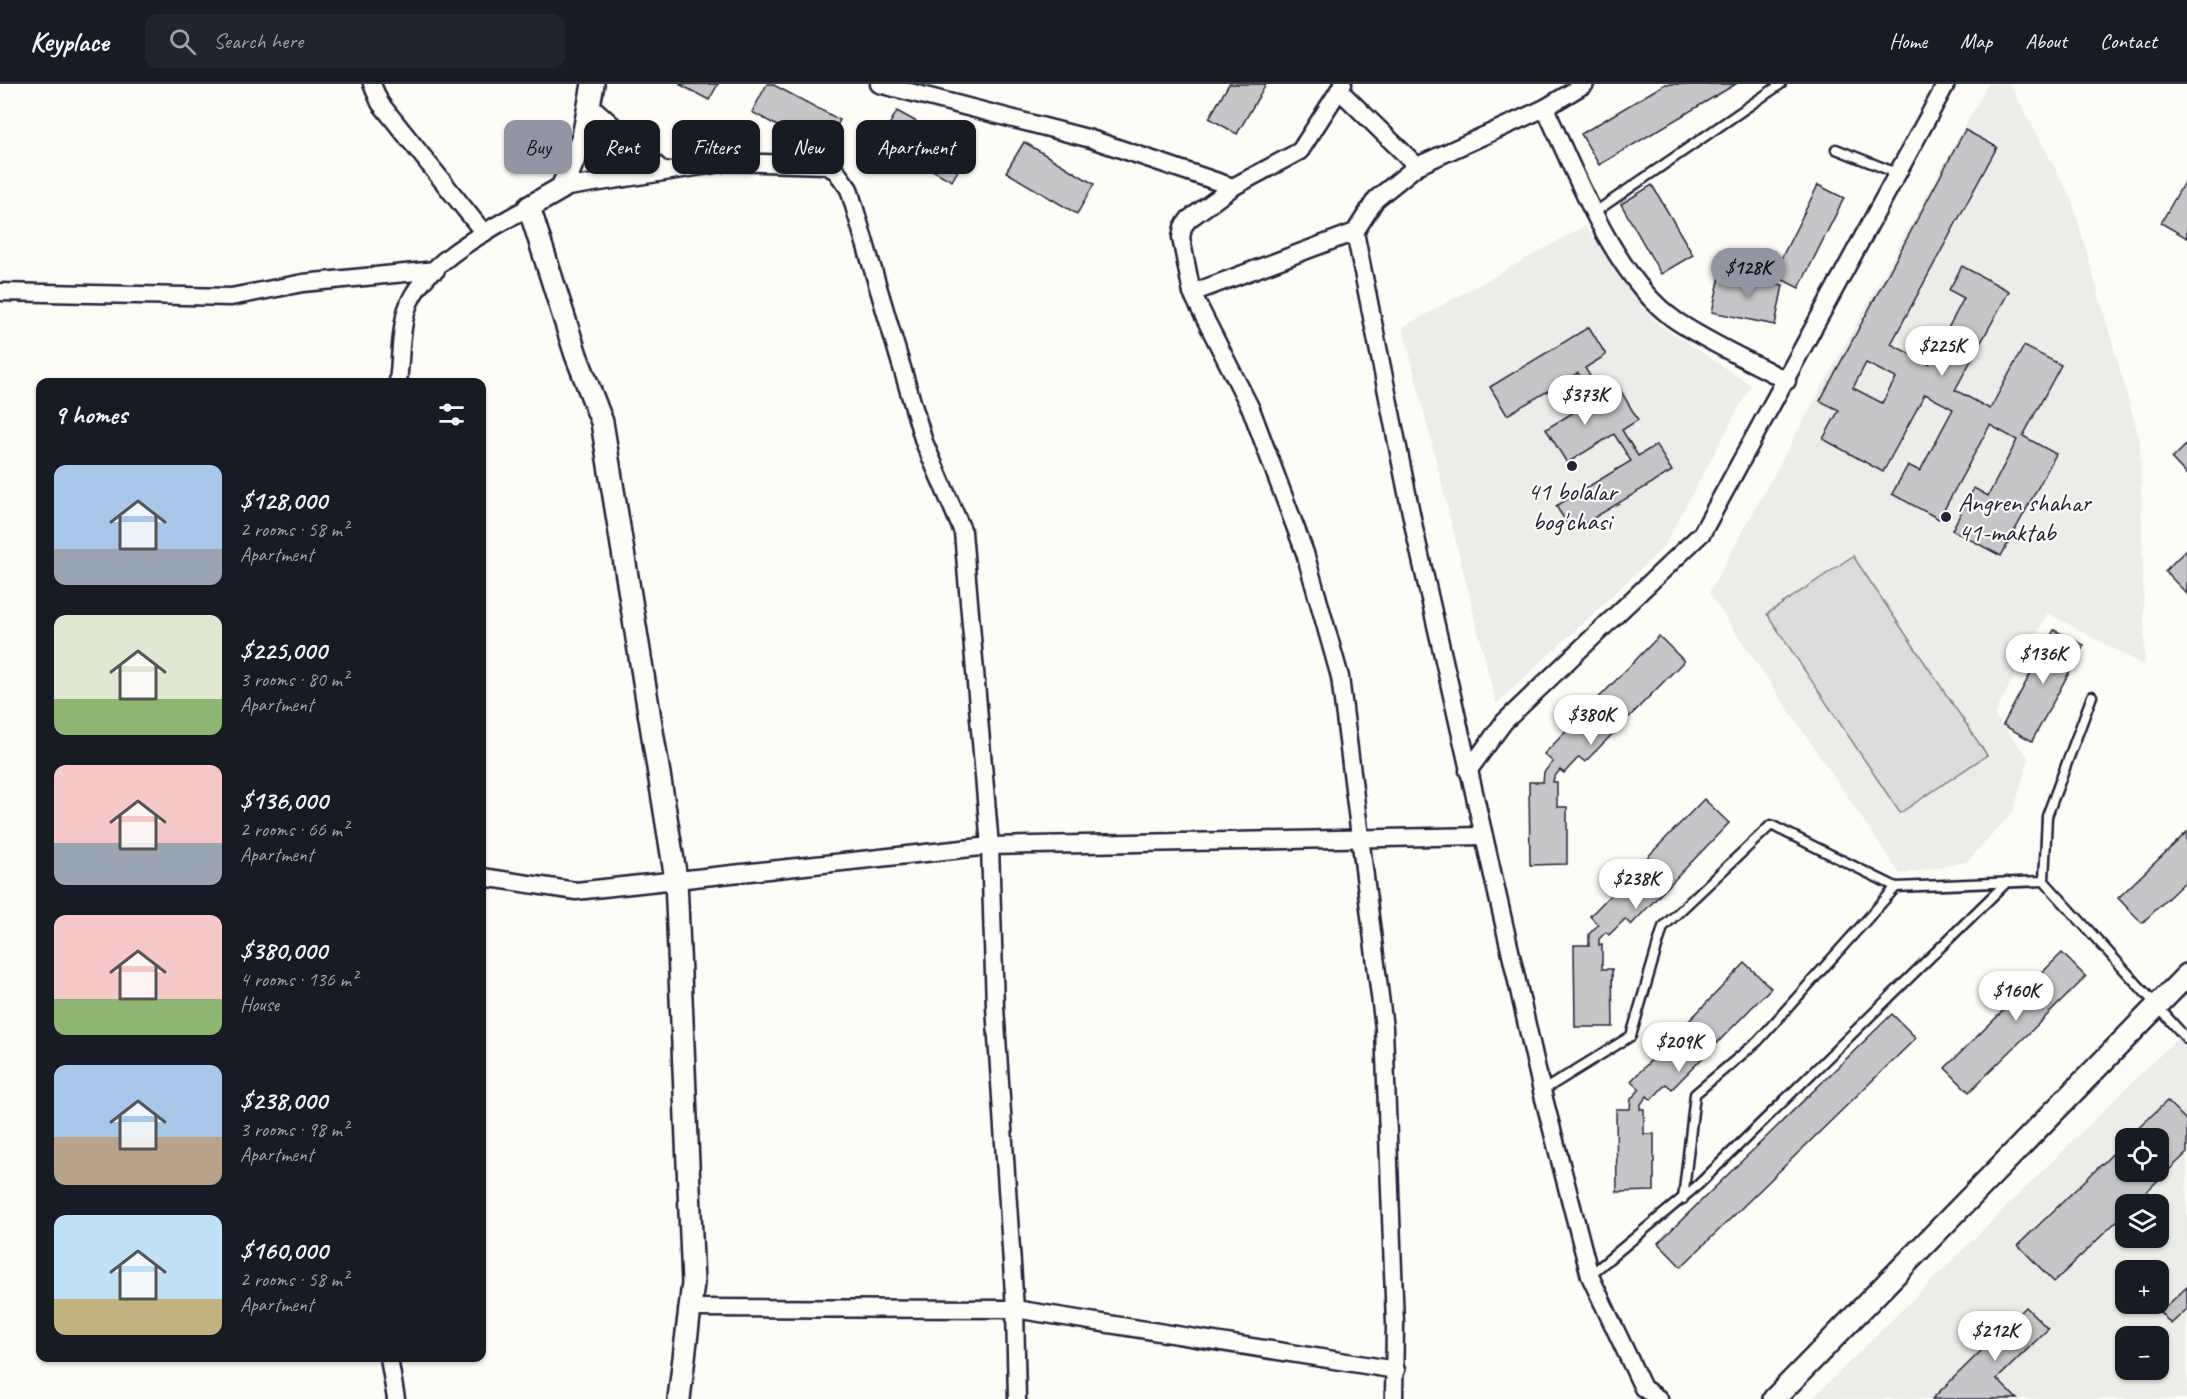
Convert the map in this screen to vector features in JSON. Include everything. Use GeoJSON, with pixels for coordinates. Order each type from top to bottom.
{"type":"FeatureCollection","features":[{"type":"Feature","properties":{"kind":"street"},"geometry":{"type":"LineString","coordinates":[[372,84],[380,103],[484,233]]}},
{"type":"Feature","properties":{"kind":"street"},"geometry":{"type":"LineString","coordinates":[[879,84],[1091,139],[1233,187]]}},
{"type":"Feature","properties":{"kind":"street"},"geometry":{"type":"LineString","coordinates":[[1192,293],[1355,232],[1376,199],[1417,166],[1545,108],[1585,84]]}},
{"type":"Feature","properties":{"kind":"street"},"geometry":{"type":"LineString","coordinates":[[1468,771],[1504,722],[1702,533],[1787,381],[1946,84]]}},
{"type":"Feature","properties":{"kind":"street"},"geometry":{"type":"LineString","coordinates":[[1394,1399],[1396,1370],[1384,1028],[1340,677],[1305,553],[1251,409],[1192,293],[1181,238],[1183,227],[1189,219],[1233,187],[1300,151],[1341,87],[1417,166]]}},
{"type":"Feature","properties":{"kind":"street"},"geometry":{"type":"LineString","coordinates":[[590,94],[663,171]]}},
{"type":"Feature","properties":{"kind":"street"},"geometry":{"type":"LineString","coordinates":[[562,188],[583,137],[590,94]]}},
{"type":"Feature","properties":{"kind":"street"},"geometry":{"type":"LineString","coordinates":[[1545,108],[1594,212],[1627,270],[1652,299],[1675,320],[1787,381]]}},
{"type":"Feature","properties":{"kind":"street"},"geometry":{"type":"LineString","coordinates":[[398,378],[406,310],[415,291],[436,270],[484,233],[562,188],[728,162],[825,165],[836,171],[846,183],[924,442],[963,532],[990,846],[995,1007],[1015,1309],[1017,1399]]}},
{"type":"Feature","properties":{"kind":"street"},"geometry":{"type":"LineString","coordinates":[[530,207],[576,355],[602,422],[676,879],[693,1283],[679,1399]]}},
{"type":"Feature","properties":{"kind":"street"},"geometry":{"type":"LineString","coordinates":[[1355,232],[1415,532],[1482,836],[1542,1091],[1590,1275],[1643,1388],[1659,1399]]}},
{"type":"Feature","properties":{"kind":"street"},"geometry":{"type":"LineString","coordinates":[[0,292],[231,297],[303,283],[436,270]]}},
{"type":"Feature","properties":{"kind":"street"},"geometry":{"type":"LineString","coordinates":[[486,878],[576,891],[990,846],[1482,836]]}},
{"type":"Feature","properties":{"kind":"street"},"geometry":{"type":"LineString","coordinates":[[1774,1399],[2187,975]]}},
{"type":"Feature","properties":{"kind":"street"},"geometry":{"type":"LineString","coordinates":[[689,1308],[1015,1309],[1396,1370]]}},
{"type":"Feature","properties":{"kind":"street"},"geometry":{"type":"LineString","coordinates":[[390,1362],[396,1399]]}},
{"type":"Feature","properties":{"kind":"lane"},"geometry":{"type":"LineString","coordinates":[[1594,212],[1781,84]]}},
{"type":"Feature","properties":{"kind":"lane"},"geometry":{"type":"LineString","coordinates":[[1836,149],[1899,174]]}},
{"type":"Feature","properties":{"kind":"lane"},"geometry":{"type":"LineString","coordinates":[[2092,696],[2047,816],[2044,881],[2187,1039]]}},
{"type":"Feature","properties":{"kind":"lane"},"geometry":{"type":"LineString","coordinates":[[1542,1091],[1631,1036],[1663,927],[1771,825],[1896,887],[2044,881]]}},
{"type":"Feature","properties":{"kind":"lane"},"geometry":{"type":"LineString","coordinates":[[1590,1275],[1683,1199],[2007,882]]}},
{"type":"Feature","properties":{"kind":"lane"},"geometry":{"type":"LineString","coordinates":[[1683,1199],[1695,1094],[1758,1041],[1896,887]]}},
{"type":"Feature","properties":{"kind":"shaded area","name":"Angren shahar 41-maktab"},"geometry":{"type":"Polygon","coordinates":[[[1988,84],[2010,84],[2072,200],[2140,441],[2145,666],[2048,613],[1994,715],[2029,758],[2013,812],[1967,862],[1900,874],[1709,593],[1988,84]]]}},
{"type":"Feature","properties":{"kind":"shaded area","name":"41 bolalar bog'chasi"},"geometry":{"type":"Polygon","coordinates":[[[1585,226],[1656,322],[1751,385],[1663,548],[1496,704],[1403,327],[1585,226]]]}},
{"type":"Feature","properties":{"kind":"shaded area"},"geometry":{"type":"Polygon","coordinates":[[[1853,556],[1987,755],[1900,813],[1767,614],[1853,556]]]}},
{"type":"Feature","properties":{"kind":"shaded area"},"geometry":{"type":"Polygon","coordinates":[[[2183,1032],[2187,1036],[2187,1399],[1812,1399],[2183,1032]]]}},
{"type":"Feature","properties":{"kind":"building"},"geometry":{"type":"Polygon","coordinates":[[[679,84],[718,84],[709,100],[679,84]]]}},
{"type":"Feature","properties":{"kind":"building"},"geometry":{"type":"Polygon","coordinates":[[[767,84],[772,84],[840,120],[772,120],[772,123],[752,112],[767,84]]]}},
{"type":"Feature","properties":{"kind":"building"},"geometry":{"type":"Polygon","coordinates":[[[1229,84],[1266,84],[1237,134],[1209,118],[1229,84]]]}},
{"type":"Feature","properties":{"kind":"building"},"geometry":{"type":"Polygon","coordinates":[[[1665,84],[1736,84],[1599,165],[1581,134],[1665,84]]]}},
{"type":"Feature","properties":{"kind":"building"},"geometry":{"type":"Polygon","coordinates":[[[897,111],[913,120],[892,120],[897,111]]]}},
{"type":"Feature","properties":{"kind":"building"},"geometry":{"type":"Polygon","coordinates":[[[1965,130],[1997,147],[1891,344],[1929,364],[1964,298],[1949,290],[1962,266],[2009,291],[1955,390],[1990,409],[2024,346],[2061,365],[2023,436],[2056,454],[2001,556],[1952,530],[1974,488],[1988,496],[2017,440],[1990,425],[1939,519],[1892,494],[1908,465],[1920,471],[1953,409],[1925,394],[1883,472],[1823,439],[1839,410],[1820,401],[1965,130]],[[1866,363],[1853,388],[1882,403],[1896,378],[1866,363]]]}},
{"type":"Feature","properties":{"kind":"building"},"geometry":{"type":"Polygon","coordinates":[[[1024,142],[1094,184],[1077,214],[1006,172],[1024,142]]]}},
{"type":"Feature","properties":{"kind":"building"},"geometry":{"type":"Polygon","coordinates":[[[939,174],[956,174],[952,181],[939,174]]]}},
{"type":"Feature","properties":{"kind":"building"},"geometry":{"type":"Polygon","coordinates":[[[2187,177],[2187,238],[2161,223],[2187,177]]]}},
{"type":"Feature","properties":{"kind":"building"},"geometry":{"type":"Polygon","coordinates":[[[1652,185],[1693,255],[1661,274],[1621,204],[1652,185]]]}},
{"type":"Feature","properties":{"kind":"building"},"geometry":{"type":"Polygon","coordinates":[[[1818,185],[1844,198],[1799,288],[1773,275],[1818,185]]]}},
{"type":"Feature","properties":{"kind":"building"},"geometry":{"type":"Polygon","coordinates":[[[1721,272],[1783,285],[1775,325],[1712,312],[1721,272]]]}},
{"type":"Feature","properties":{"kind":"building"},"geometry":{"type":"Polygon","coordinates":[[[1589,327],[1606,355],[1585,368],[1602,396],[1618,386],[1638,420],[1622,430],[1638,456],[1656,445],[1672,471],[1572,531],[1556,506],[1631,461],[1614,434],[1567,463],[1546,429],[1594,400],[1578,373],[1507,415],[1490,387],[1589,327]]]}},
{"type":"Feature","properties":{"kind":"building"},"geometry":{"type":"Polygon","coordinates":[[[2187,444],[2187,475],[2172,459],[2187,444]]]}},
{"type":"Feature","properties":{"kind":"building"},"geometry":{"type":"Polygon","coordinates":[[[2187,549],[2187,594],[2165,571],[2187,549]]]}},
{"type":"Feature","properties":{"kind":"building"},"geometry":{"type":"Polygon","coordinates":[[[2054,630],[2084,645],[2032,741],[2003,725],[2054,630]]]}},
{"type":"Feature","properties":{"kind":"building"},"geometry":{"type":"Polygon","coordinates":[[[1659,636],[1684,661],[1585,762],[1579,757],[1564,773],[1560,770],[1554,777],[1553,782],[1557,782],[1557,807],[1567,807],[1567,864],[1530,865],[1529,782],[1543,782],[1544,772],[1553,762],[1544,754],[1659,636]]]}},
{"type":"Feature","properties":{"kind":"building"},"geometry":{"type":"Polygon","coordinates":[[[1704,799],[1729,823],[1631,925],[1625,919],[1609,935],[1606,932],[1599,939],[1599,945],[1602,944],[1602,969],[1612,969],[1613,1027],[1575,1027],[1574,945],[1589,945],[1589,934],[1598,925],[1590,916],[1704,799]]]}},
{"type":"Feature","properties":{"kind":"building"},"geometry":{"type":"Polygon","coordinates":[[[2187,832],[2187,880],[2142,923],[2118,898],[2187,832]]]}},
{"type":"Feature","properties":{"kind":"building"},"geometry":{"type":"Polygon","coordinates":[[[2062,953],[2086,977],[1969,1092],[1945,1068],[2062,953]]]}},
{"type":"Feature","properties":{"kind":"building"},"geometry":{"type":"Polygon","coordinates":[[[1745,963],[1771,988],[1672,1089],[1666,1084],[1651,1100],[1647,1096],[1640,1109],[1644,1109],[1644,1134],[1654,1134],[1654,1191],[1617,1192],[1616,1109],[1630,1109],[1631,1099],[1640,1089],[1631,1081],[1745,963]]]}},
{"type":"Feature","properties":{"kind":"building"},"geometry":{"type":"Polygon","coordinates":[[[1892,1014],[1916,1038],[1681,1267],[1658,1243],[1892,1014]]]}},
{"type":"Feature","properties":{"kind":"building"},"geometry":{"type":"Polygon","coordinates":[[[2167,1101],[2187,1121],[2187,1153],[2169,1170],[2169,1128],[2139,1128],[2167,1101]]]}},
{"type":"Feature","properties":{"kind":"building"},"geometry":{"type":"Polygon","coordinates":[[[2115,1152],[2115,1182],[2156,1182],[2144,1194],[2115,1194],[2115,1223],[2054,1282],[2018,1245],[2115,1152]]]}},
{"type":"Feature","properties":{"kind":"building"},"geometry":{"type":"Polygon","coordinates":[[[2187,1287],[2187,1309],[2171,1324],[2162,1314],[2169,1314],[2169,1304],[2187,1287]]]}},
{"type":"Feature","properties":{"kind":"building"},"geometry":{"type":"Polygon","coordinates":[[[2026,1307],[2048,1329],[1997,1379],[2017,1399],[1932,1399],[2026,1307]]]}},
{"type":"Feature","properties":{"kind":"place","name":"41 bolalar bog'chasi"},"geometry":{"type":"Point","coordinates":[1572,466]}},
{"type":"Feature","properties":{"kind":"place","name":"Angren shahar 41-maktab"},"geometry":{"type":"Point","coordinates":[1946,517]}}]}
